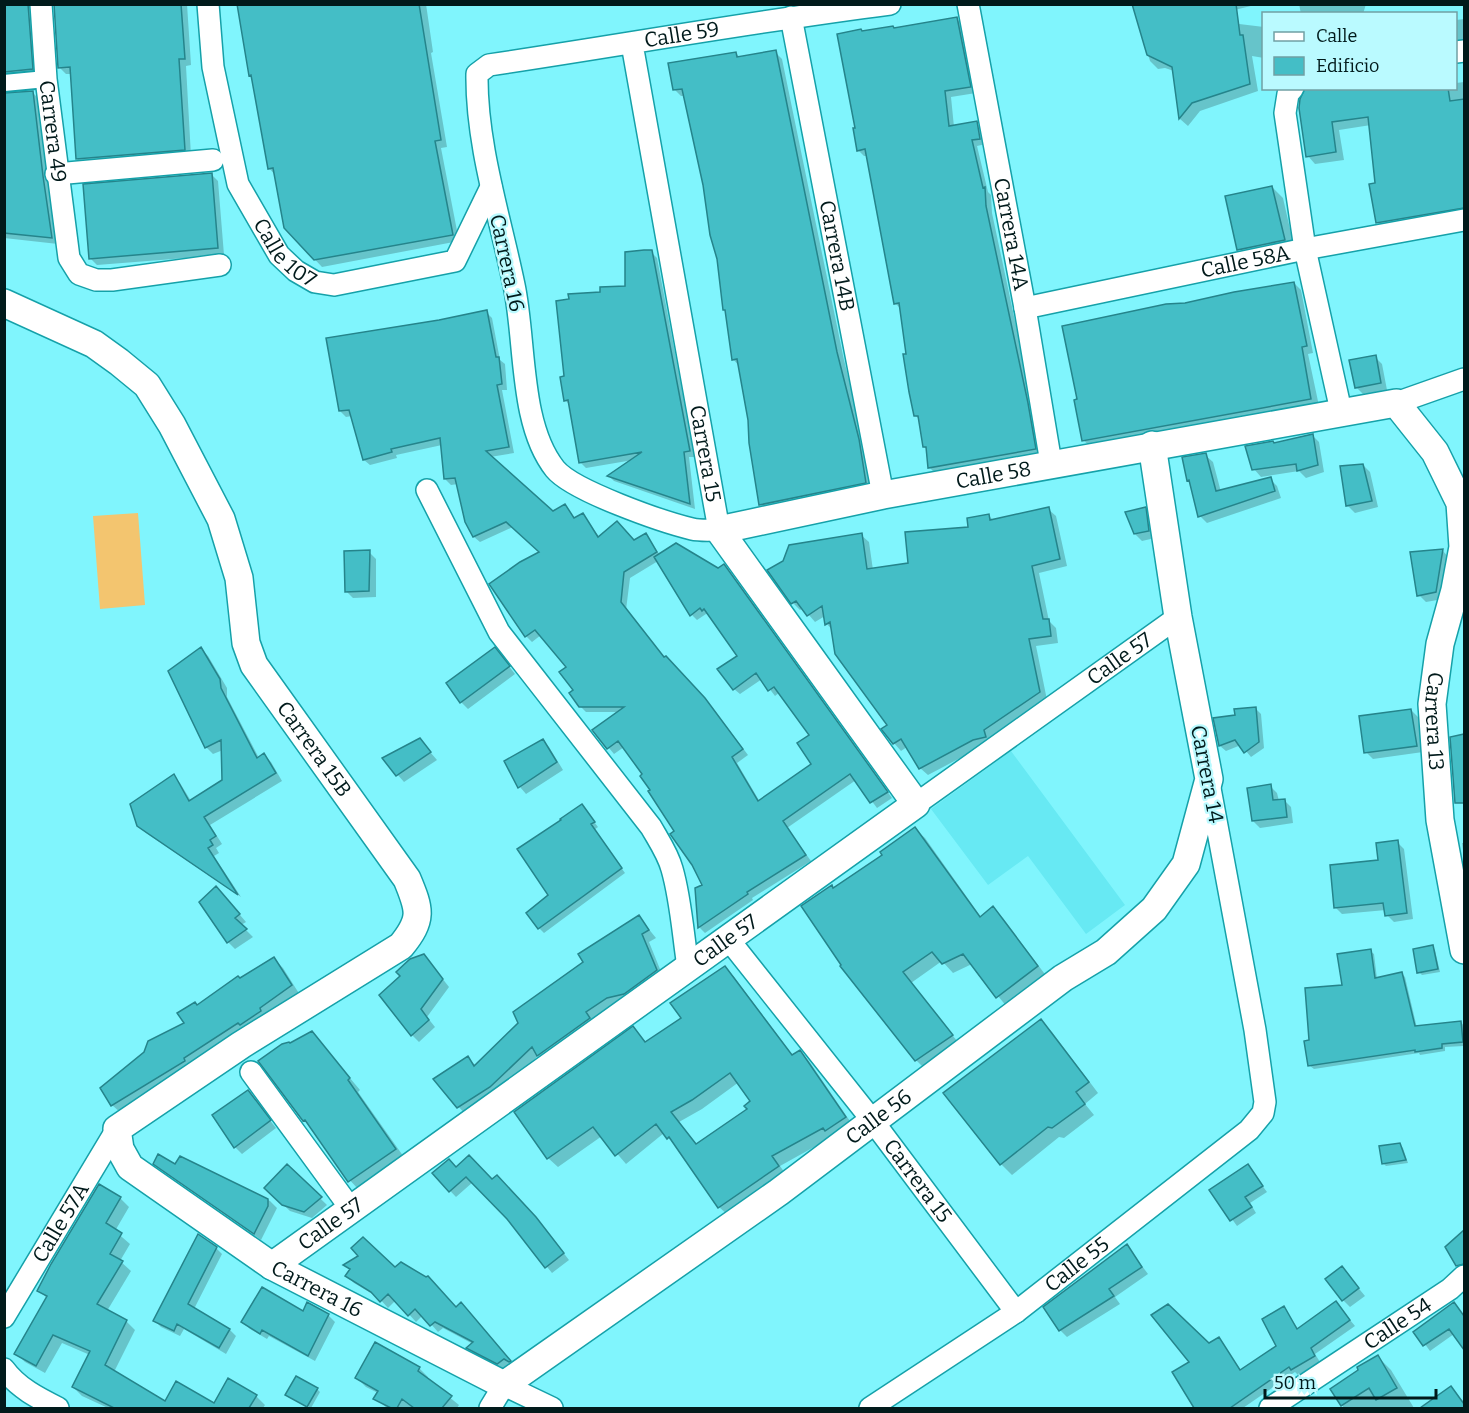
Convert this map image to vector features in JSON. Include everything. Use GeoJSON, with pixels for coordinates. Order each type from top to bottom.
{"type":"FeatureCollection","features":[{"type":"Feature","properties":{"kind":"street","name":"Carrera 49"},"geometry":{"type":"LineString","coordinates":[[41,4],[56,174],[69,258],[79,274],[96,280],[220,265]]}},
{"type":"Feature","properties":{"kind":"street","name":"Calle 107"},"geometry":{"type":"LineString","coordinates":[[208,4],[213,67],[238,184],[279,255],[296,271],[315,282],[334,285],[455,261],[491,187]]}},
{"type":"Feature","properties":{"kind":"street","name":"Calle 59"},"geometry":{"type":"LineString","coordinates":[[477,74],[489,65],[791,17],[890,4]]}},
{"type":"Feature","properties":{"kind":"street","name":"Carrera 14A"},"geometry":{"type":"LineString","coordinates":[[968,4],[1025,308],[1051,463]]}},
{"type":"Feature","properties":{"kind":"street","name":"Carrera 14B"},"geometry":{"type":"LineString","coordinates":[[791,17],[883,495]]}},
{"type":"Feature","properties":{"kind":"street","name":"Carrera 15"},"geometry":{"type":"LineString","coordinates":[[632,44],[719,530],[916,804]]}},
{"type":"Feature","properties":{"kind":"street","name":"Carrera 16"},"geometry":{"type":"LineString","coordinates":[[477,74],[477,93],[491,187],[514,287],[533,427],[542,450]]}},
{"type":"Feature","properties":{"kind":"street"},"geometry":{"type":"LineString","coordinates":[[4,83],[46,79]]}},
{"type":"Feature","properties":{"kind":"street"},"geometry":{"type":"LineString","coordinates":[[1290,91],[1285,113],[1305,249],[1341,411]]}},
{"type":"Feature","properties":{"kind":"street"},"geometry":{"type":"LineString","coordinates":[[56,174],[213,160]]}},
{"type":"Feature","properties":{"kind":"street","name":"Calle 58A"},"geometry":{"type":"LineString","coordinates":[[1025,308],[1305,249],[1464,220]]}},
{"type":"Feature","properties":{"kind":"street","name":"Carrera 15B"},"geometry":{"type":"LineString","coordinates":[[4,303],[94,344],[147,385],[172,425],[221,519],[239,578],[249,655],[407,879],[415,897],[417,923],[401,946],[242,1046],[117,1129]]}},
{"type":"Feature","properties":{"kind":"street","name":"Calle 58"},"geometry":{"type":"LineString","coordinates":[[542,450],[557,472],[604,500],[694,530],[719,530],[883,495],[1051,463],[1396,403],[1464,379]]}},
{"type":"Feature","properties":{"kind":"street","name":"Carrera 13"},"geometry":{"type":"LineString","coordinates":[[1396,403],[1435,452],[1460,503],[1463,547],[1460,589],[1440,645],[1432,704],[1440,820],[1464,950]]}},
{"type":"Feature","properties":{"kind":"street","name":"Carrera 14"},"geometry":{"type":"LineString","coordinates":[[1152,445],[1178,617],[1255,1030],[1265,1102]]}},
{"type":"Feature","properties":{"kind":"street"},"geometry":{"type":"LineString","coordinates":[[427,490],[499,632],[651,827],[665,851],[676,888],[688,967]]}},
{"type":"Feature","properties":{"kind":"street","name":"Calle 57"},"geometry":{"type":"LineString","coordinates":[[272,1266],[1178,617]]}},
{"type":"Feature","properties":{"kind":"street","name":"Calle 56"},"geometry":{"type":"LineString","coordinates":[[490,1408],[504,1385],[779,1192],[1063,978],[1106,952],[1154,909],[1186,864],[1209,779]]}},
{"type":"Feature","properties":{"kind":"street","name":"Carrera 15"},"geometry":{"type":"LineString","coordinates":[[729,939],[872,1120],[1016,1312]]}},
{"type":"Feature","properties":{"kind":"street"},"geometry":{"type":"LineString","coordinates":[[251,1072],[351,1209]]}},
{"type":"Feature","properties":{"kind":"street","name":"Calle 55"},"geometry":{"type":"LineString","coordinates":[[870,1408],[1016,1312],[1249,1131],[1263,1113],[1265,1102]]}},
{"type":"Feature","properties":{"kind":"street","name":"Carrera 16"},"geometry":{"type":"LineString","coordinates":[[117,1129],[120,1149],[130,1167],[272,1266],[552,1408]]}},
{"type":"Feature","properties":{"kind":"street","name":"Calle 57A"},"geometry":{"type":"LineString","coordinates":[[4,1317],[117,1129]]}},
{"type":"Feature","properties":{"kind":"street","name":"Calle 54"},"geometry":{"type":"LineString","coordinates":[[1270,1408],[1450,1289],[1464,1276]]}},
{"type":"Feature","properties":{"kind":"street"},"geometry":{"type":"LineString","coordinates":[[4,1369],[26,1391],[57,1408]]}},
{"type":"Feature","properties":{"kind":"shaded area"},"geometry":{"type":"Polygon","coordinates":[[[138,513],[145,605],[100,609],[93,516],[138,513]]]}},
{"type":"Feature","properties":{"kind":"shaded area"},"geometry":{"type":"Polygon","coordinates":[[[1011,751],[1125,905],[1086,934],[1028,856],[988,885],[931,809],[1011,751]]]}},
{"type":"Feature","properties":{"kind":"building"},"geometry":{"type":"Polygon","coordinates":[[[4,4],[28,4],[33,69],[4,72],[4,4]]]}},
{"type":"Feature","properties":{"kind":"building"},"geometry":{"type":"Polygon","coordinates":[[[54,4],[181,4],[185,59],[179,59],[185,150],[76,159],[70,67],[58,68],[54,4]]]}},
{"type":"Feature","properties":{"kind":"building"},"geometry":{"type":"Polygon","coordinates":[[[237,4],[419,4],[441,140],[435,141],[453,235],[314,260],[284,228],[273,168],[268,169],[237,4]]]}},
{"type":"Feature","properties":{"kind":"building"},"geometry":{"type":"Polygon","coordinates":[[[1132,4],[1236,4],[1250,84],[1192,103],[1179,119],[1172,67],[1147,55],[1132,4]]]}},
{"type":"Feature","properties":{"kind":"building"},"geometry":{"type":"Polygon","coordinates":[[[957,17],[971,87],[945,91],[949,126],[977,121],[980,139],[972,140],[983,188],[985,187],[986,206],[1036,449],[928,468],[926,447],[923,447],[918,416],[914,416],[909,392],[899,303],[894,304],[865,149],[857,151],[853,128],[855,128],[837,34],[861,29],[862,31],[893,26],[894,28],[957,17]]]}},
{"type":"Feature","properties":{"kind":"building"},"geometry":{"type":"Polygon","coordinates":[[[776,50],[837,352],[859,439],[866,483],[759,505],[749,443],[748,420],[737,359],[732,360],[703,185],[682,89],[673,90],[668,63],[736,52],[737,57],[776,50]]]}},
{"type":"Feature","properties":{"kind":"building"},"geometry":{"type":"Polygon","coordinates":[[[1304,90],[1448,90],[1450,101],[1464,99],[1464,208],[1376,223],[1369,184],[1375,183],[1368,117],[1332,122],[1336,152],[1306,157],[1299,108],[1304,90]]]}},
{"type":"Feature","properties":{"kind":"building"},"geometry":{"type":"Polygon","coordinates":[[[33,91],[52,238],[4,233],[4,93],[33,91]]]}},
{"type":"Feature","properties":{"kind":"building"},"geometry":{"type":"Polygon","coordinates":[[[212,173],[218,248],[89,259],[83,184],[212,173]]]}},
{"type":"Feature","properties":{"kind":"building"},"geometry":{"type":"Polygon","coordinates":[[[1272,186],[1285,240],[1237,250],[1225,196],[1272,186]]]}},
{"type":"Feature","properties":{"kind":"building"},"geometry":{"type":"Polygon","coordinates":[[[652,250],[690,451],[684,452],[690,504],[607,476],[642,452],[579,463],[568,400],[564,401],[560,377],[564,376],[556,301],[569,299],[568,294],[600,292],[600,287],[625,286],[625,252],[652,250]]]}},
{"type":"Feature","properties":{"kind":"building"},"geometry":{"type":"Polygon","coordinates":[[[1294,282],[1307,346],[1302,347],[1311,399],[1082,441],[1074,400],[1077,399],[1062,326],[1166,304],[1185,303],[1294,282]]]}},
{"type":"Feature","properties":{"kind":"building"},"geometry":{"type":"Polygon","coordinates":[[[487,310],[496,357],[499,357],[502,384],[497,385],[509,447],[486,451],[553,511],[565,504],[574,518],[583,513],[598,537],[617,521],[634,540],[646,533],[657,552],[624,572],[621,602],[664,657],[666,656],[705,698],[743,749],[732,757],[758,801],[811,764],[797,743],[809,735],[774,687],[768,691],[756,673],[733,690],[717,669],[737,656],[704,609],[702,611],[700,608],[690,616],[654,557],[676,543],[718,568],[724,564],[888,792],[870,803],[850,774],[783,821],[806,855],[747,892],[748,894],[698,928],[695,888],[702,885],[692,865],[670,834],[674,831],[648,791],[650,790],[640,776],[642,774],[618,741],[607,749],[592,730],[624,707],[579,707],[569,693],[573,690],[559,672],[566,667],[535,630],[525,637],[489,584],[520,562],[539,552],[506,522],[473,537],[465,522],[455,478],[444,479],[440,438],[391,449],[392,452],[363,460],[349,410],[339,411],[326,338],[487,310]]]}},
{"type":"Feature","properties":{"kind":"building"},"geometry":{"type":"Polygon","coordinates":[[[1376,355],[1381,383],[1355,388],[1349,360],[1376,355]]]}},
{"type":"Feature","properties":{"kind":"building"},"geometry":{"type":"Polygon","coordinates":[[[1313,434],[1318,465],[1297,471],[1296,464],[1252,470],[1245,446],[1273,441],[1274,443],[1313,434]]]}},
{"type":"Feature","properties":{"kind":"building"},"geometry":{"type":"Polygon","coordinates":[[[1206,453],[1216,491],[1271,477],[1275,491],[1198,517],[1182,457],[1206,453]]]}},
{"type":"Feature","properties":{"kind":"building"},"geometry":{"type":"Polygon","coordinates":[[[1363,464],[1372,501],[1346,506],[1340,466],[1363,464]]]}},
{"type":"Feature","properties":{"kind":"building"},"geometry":{"type":"Polygon","coordinates":[[[1049,507],[1060,559],[1032,566],[1043,619],[1049,619],[1051,636],[1029,639],[1040,692],[984,730],[986,737],[973,740],[919,769],[901,739],[893,744],[881,729],[887,725],[835,654],[830,622],[825,625],[822,606],[807,616],[796,601],[791,604],[767,570],[783,561],[789,545],[862,533],[867,569],[908,563],[905,532],[968,527],[967,518],[989,514],[990,520],[1049,507]]]}},
{"type":"Feature","properties":{"kind":"building"},"geometry":{"type":"Polygon","coordinates":[[[1146,507],[1149,531],[1134,534],[1125,512],[1146,507]]]}},
{"type":"Feature","properties":{"kind":"building"},"geometry":{"type":"Polygon","coordinates":[[[1443,549],[1436,592],[1417,596],[1410,552],[1443,549]]]}},
{"type":"Feature","properties":{"kind":"building"},"geometry":{"type":"Polygon","coordinates":[[[370,550],[369,591],[345,592],[344,551],[370,550]]]}},
{"type":"Feature","properties":{"kind":"building"},"geometry":{"type":"Polygon","coordinates":[[[201,647],[220,679],[221,688],[257,758],[264,753],[276,773],[204,817],[216,836],[210,840],[213,845],[208,848],[238,895],[137,826],[130,804],[174,774],[189,801],[222,780],[221,740],[205,748],[168,671],[201,647]]]}},
{"type":"Feature","properties":{"kind":"building"},"geometry":{"type":"Polygon","coordinates":[[[495,647],[510,666],[460,703],[446,683],[495,647]]]}},
{"type":"Feature","properties":{"kind":"building"},"geometry":{"type":"Polygon","coordinates":[[[1256,707],[1259,742],[1244,753],[1235,740],[1219,746],[1213,718],[1235,715],[1234,709],[1256,707]]]}},
{"type":"Feature","properties":{"kind":"building"},"geometry":{"type":"Polygon","coordinates":[[[1411,709],[1417,746],[1364,753],[1359,716],[1411,709]]]}},
{"type":"Feature","properties":{"kind":"building"},"geometry":{"type":"Polygon","coordinates":[[[1464,734],[1464,803],[1455,803],[1450,737],[1464,734]]]}},
{"type":"Feature","properties":{"kind":"building"},"geometry":{"type":"Polygon","coordinates":[[[420,738],[431,752],[396,776],[382,758],[420,738]]]}},
{"type":"Feature","properties":{"kind":"building"},"geometry":{"type":"Polygon","coordinates":[[[543,739],[557,762],[518,788],[504,761],[543,739]]]}},
{"type":"Feature","properties":{"kind":"building"},"geometry":{"type":"Polygon","coordinates":[[[1271,784],[1273,800],[1285,799],[1287,817],[1252,821],[1247,788],[1271,784]]]}},
{"type":"Feature","properties":{"kind":"building"},"geometry":{"type":"Polygon","coordinates":[[[582,804],[595,822],[591,824],[622,868],[538,929],[526,913],[548,895],[517,849],[582,804]]]}},
{"type":"Feature","properties":{"kind":"building"},"geometry":{"type":"Polygon","coordinates":[[[915,827],[980,917],[993,906],[1038,966],[996,998],[963,954],[942,964],[932,952],[903,972],[953,1035],[915,1061],[840,966],[801,906],[832,885],[833,888],[882,855],[880,852],[915,827]]]}},
{"type":"Feature","properties":{"kind":"building"},"geometry":{"type":"Polygon","coordinates":[[[1398,840],[1407,913],[1385,916],[1383,903],[1334,908],[1330,865],[1378,860],[1376,843],[1398,840]]]}},
{"type":"Feature","properties":{"kind":"building"},"geometry":{"type":"Polygon","coordinates":[[[216,886],[240,914],[235,918],[247,929],[227,943],[199,902],[216,886]]]}},
{"type":"Feature","properties":{"kind":"building"},"geometry":{"type":"Polygon","coordinates":[[[639,915],[649,930],[642,934],[657,970],[624,994],[607,998],[586,1012],[590,1018],[537,1056],[532,1047],[490,1087],[457,1108],[433,1079],[468,1056],[474,1066],[518,1023],[513,1012],[583,962],[578,954],[639,915]]]}},
{"type":"Feature","properties":{"kind":"building"},"geometry":{"type":"Polygon","coordinates":[[[1433,945],[1438,969],[1417,973],[1413,949],[1433,945]]]}},
{"type":"Feature","properties":{"kind":"building"},"geometry":{"type":"Polygon","coordinates":[[[1371,949],[1375,978],[1402,972],[1415,1026],[1461,1021],[1463,1042],[1442,1044],[1442,1048],[1308,1066],[1304,1041],[1309,1040],[1305,988],[1342,985],[1337,954],[1371,949]]]}},
{"type":"Feature","properties":{"kind":"building"},"geometry":{"type":"Polygon","coordinates":[[[424,954],[443,979],[421,1009],[429,1020],[411,1036],[379,995],[400,976],[396,972],[410,959],[424,954]]]}},
{"type":"Feature","properties":{"kind":"building"},"geometry":{"type":"Polygon","coordinates":[[[274,957],[292,985],[260,1008],[261,1011],[240,1025],[238,1023],[184,1058],[185,1061],[111,1106],[100,1088],[144,1052],[148,1041],[184,1023],[177,1013],[195,1002],[197,1005],[238,976],[240,978],[274,957]]]}},
{"type":"Feature","properties":{"kind":"building"},"geometry":{"type":"Polygon","coordinates":[[[725,966],[792,1055],[800,1050],[846,1117],[825,1131],[823,1128],[772,1156],[779,1166],[718,1208],[669,1137],[667,1139],[656,1124],[615,1156],[593,1127],[547,1159],[514,1112],[633,1026],[645,1042],[681,1018],[670,1003],[725,966]],[[730,1073],[671,1112],[696,1144],[747,1109],[744,1106],[750,1101],[730,1073]]]}},
{"type":"Feature","properties":{"kind":"building"},"geometry":{"type":"Polygon","coordinates":[[[1041,1019],[1089,1082],[1076,1092],[1085,1104],[1052,1128],[1048,1127],[1000,1165],[943,1093],[1041,1019]]]}},
{"type":"Feature","properties":{"kind":"building"},"geometry":{"type":"Polygon","coordinates":[[[312,1031],[350,1078],[348,1080],[396,1149],[348,1182],[305,1120],[303,1121],[258,1061],[282,1044],[290,1043],[312,1031]]]}},
{"type":"Feature","properties":{"kind":"building"},"geometry":{"type":"Polygon","coordinates":[[[248,1090],[271,1120],[234,1148],[212,1115],[248,1090]]]}},
{"type":"Feature","properties":{"kind":"building"},"geometry":{"type":"Polygon","coordinates":[[[1400,1143],[1406,1160],[1382,1164],[1379,1146],[1400,1143]]]}},
{"type":"Feature","properties":{"kind":"building"},"geometry":{"type":"Polygon","coordinates":[[[158,1154],[175,1164],[180,1156],[268,1199],[268,1206],[254,1234],[153,1164],[158,1154]]]}},
{"type":"Feature","properties":{"kind":"building"},"geometry":{"type":"Polygon","coordinates":[[[469,1155],[492,1179],[497,1175],[536,1217],[564,1253],[545,1268],[507,1219],[466,1177],[449,1192],[432,1173],[449,1159],[456,1167],[469,1155]]]}},
{"type":"Feature","properties":{"kind":"building"},"geometry":{"type":"Polygon","coordinates":[[[287,1164],[322,1197],[304,1212],[282,1205],[264,1188],[287,1164]]]}},
{"type":"Feature","properties":{"kind":"building"},"geometry":{"type":"Polygon","coordinates":[[[1248,1164],[1263,1186],[1245,1197],[1252,1207],[1230,1221],[1209,1190],[1248,1164]]]}},
{"type":"Feature","properties":{"kind":"building"},"geometry":{"type":"Polygon","coordinates":[[[99,1184],[121,1197],[106,1223],[122,1233],[110,1254],[123,1261],[97,1304],[127,1320],[105,1365],[165,1401],[176,1381],[214,1403],[228,1378],[257,1395],[249,1408],[114,1408],[72,1387],[90,1351],[53,1335],[36,1366],[14,1354],[47,1296],[37,1291],[99,1184]]]}},
{"type":"Feature","properties":{"kind":"building"},"geometry":{"type":"Polygon","coordinates":[[[1464,1230],[1464,1264],[1456,1266],[1445,1247],[1464,1230]]]}},
{"type":"Feature","properties":{"kind":"building"},"geometry":{"type":"Polygon","coordinates":[[[198,1234],[217,1247],[188,1304],[230,1329],[219,1348],[177,1324],[174,1331],[153,1321],[198,1234]]]}},
{"type":"Feature","properties":{"kind":"building"},"geometry":{"type":"Polygon","coordinates":[[[363,1237],[395,1267],[401,1262],[426,1277],[428,1276],[456,1307],[461,1302],[511,1361],[504,1359],[497,1364],[466,1348],[473,1342],[435,1322],[430,1326],[415,1309],[408,1316],[388,1294],[380,1302],[371,1292],[345,1276],[350,1269],[343,1265],[358,1256],[351,1248],[363,1237]]]}},
{"type":"Feature","properties":{"kind":"building"},"geometry":{"type":"Polygon","coordinates":[[[1127,1244],[1142,1267],[1109,1289],[1114,1296],[1059,1331],[1043,1307],[1127,1244]]]}},
{"type":"Feature","properties":{"kind":"building"},"geometry":{"type":"Polygon","coordinates":[[[1342,1266],[1359,1288],[1342,1301],[1325,1279],[1342,1266]]]}},
{"type":"Feature","properties":{"kind":"building"},"geometry":{"type":"Polygon","coordinates":[[[262,1287],[303,1311],[307,1302],[329,1314],[308,1356],[262,1330],[260,1334],[241,1322],[262,1287]]]}},
{"type":"Feature","properties":{"kind":"building"},"geometry":{"type":"Polygon","coordinates":[[[1336,1301],[1350,1320],[1311,1348],[1315,1356],[1291,1370],[1289,1367],[1230,1408],[1194,1408],[1172,1372],[1189,1362],[1151,1315],[1168,1304],[1209,1343],[1219,1337],[1240,1370],[1276,1346],[1262,1319],[1284,1306],[1297,1329],[1336,1301]]]}},
{"type":"Feature","properties":{"kind":"building"},"geometry":{"type":"Polygon","coordinates":[[[1454,1302],[1464,1316],[1464,1350],[1449,1329],[1423,1346],[1413,1332],[1454,1302]]]}},
{"type":"Feature","properties":{"kind":"building"},"geometry":{"type":"Polygon","coordinates":[[[375,1342],[420,1367],[418,1371],[452,1396],[442,1408],[414,1408],[402,1399],[397,1408],[391,1408],[373,1399],[378,1391],[355,1378],[375,1342]]]}},
{"type":"Feature","properties":{"kind":"building"},"geometry":{"type":"Polygon","coordinates":[[[1378,1355],[1397,1388],[1376,1400],[1369,1388],[1341,1406],[1330,1389],[1358,1370],[1357,1367],[1378,1355]]]}},
{"type":"Feature","properties":{"kind":"building"},"geometry":{"type":"Polygon","coordinates":[[[296,1376],[318,1388],[307,1407],[285,1395],[296,1376]]]}},
{"type":"Feature","properties":{"kind":"building"},"geometry":{"type":"Polygon","coordinates":[[[1451,1386],[1464,1404],[1464,1408],[1420,1408],[1451,1386]]]}}]}
